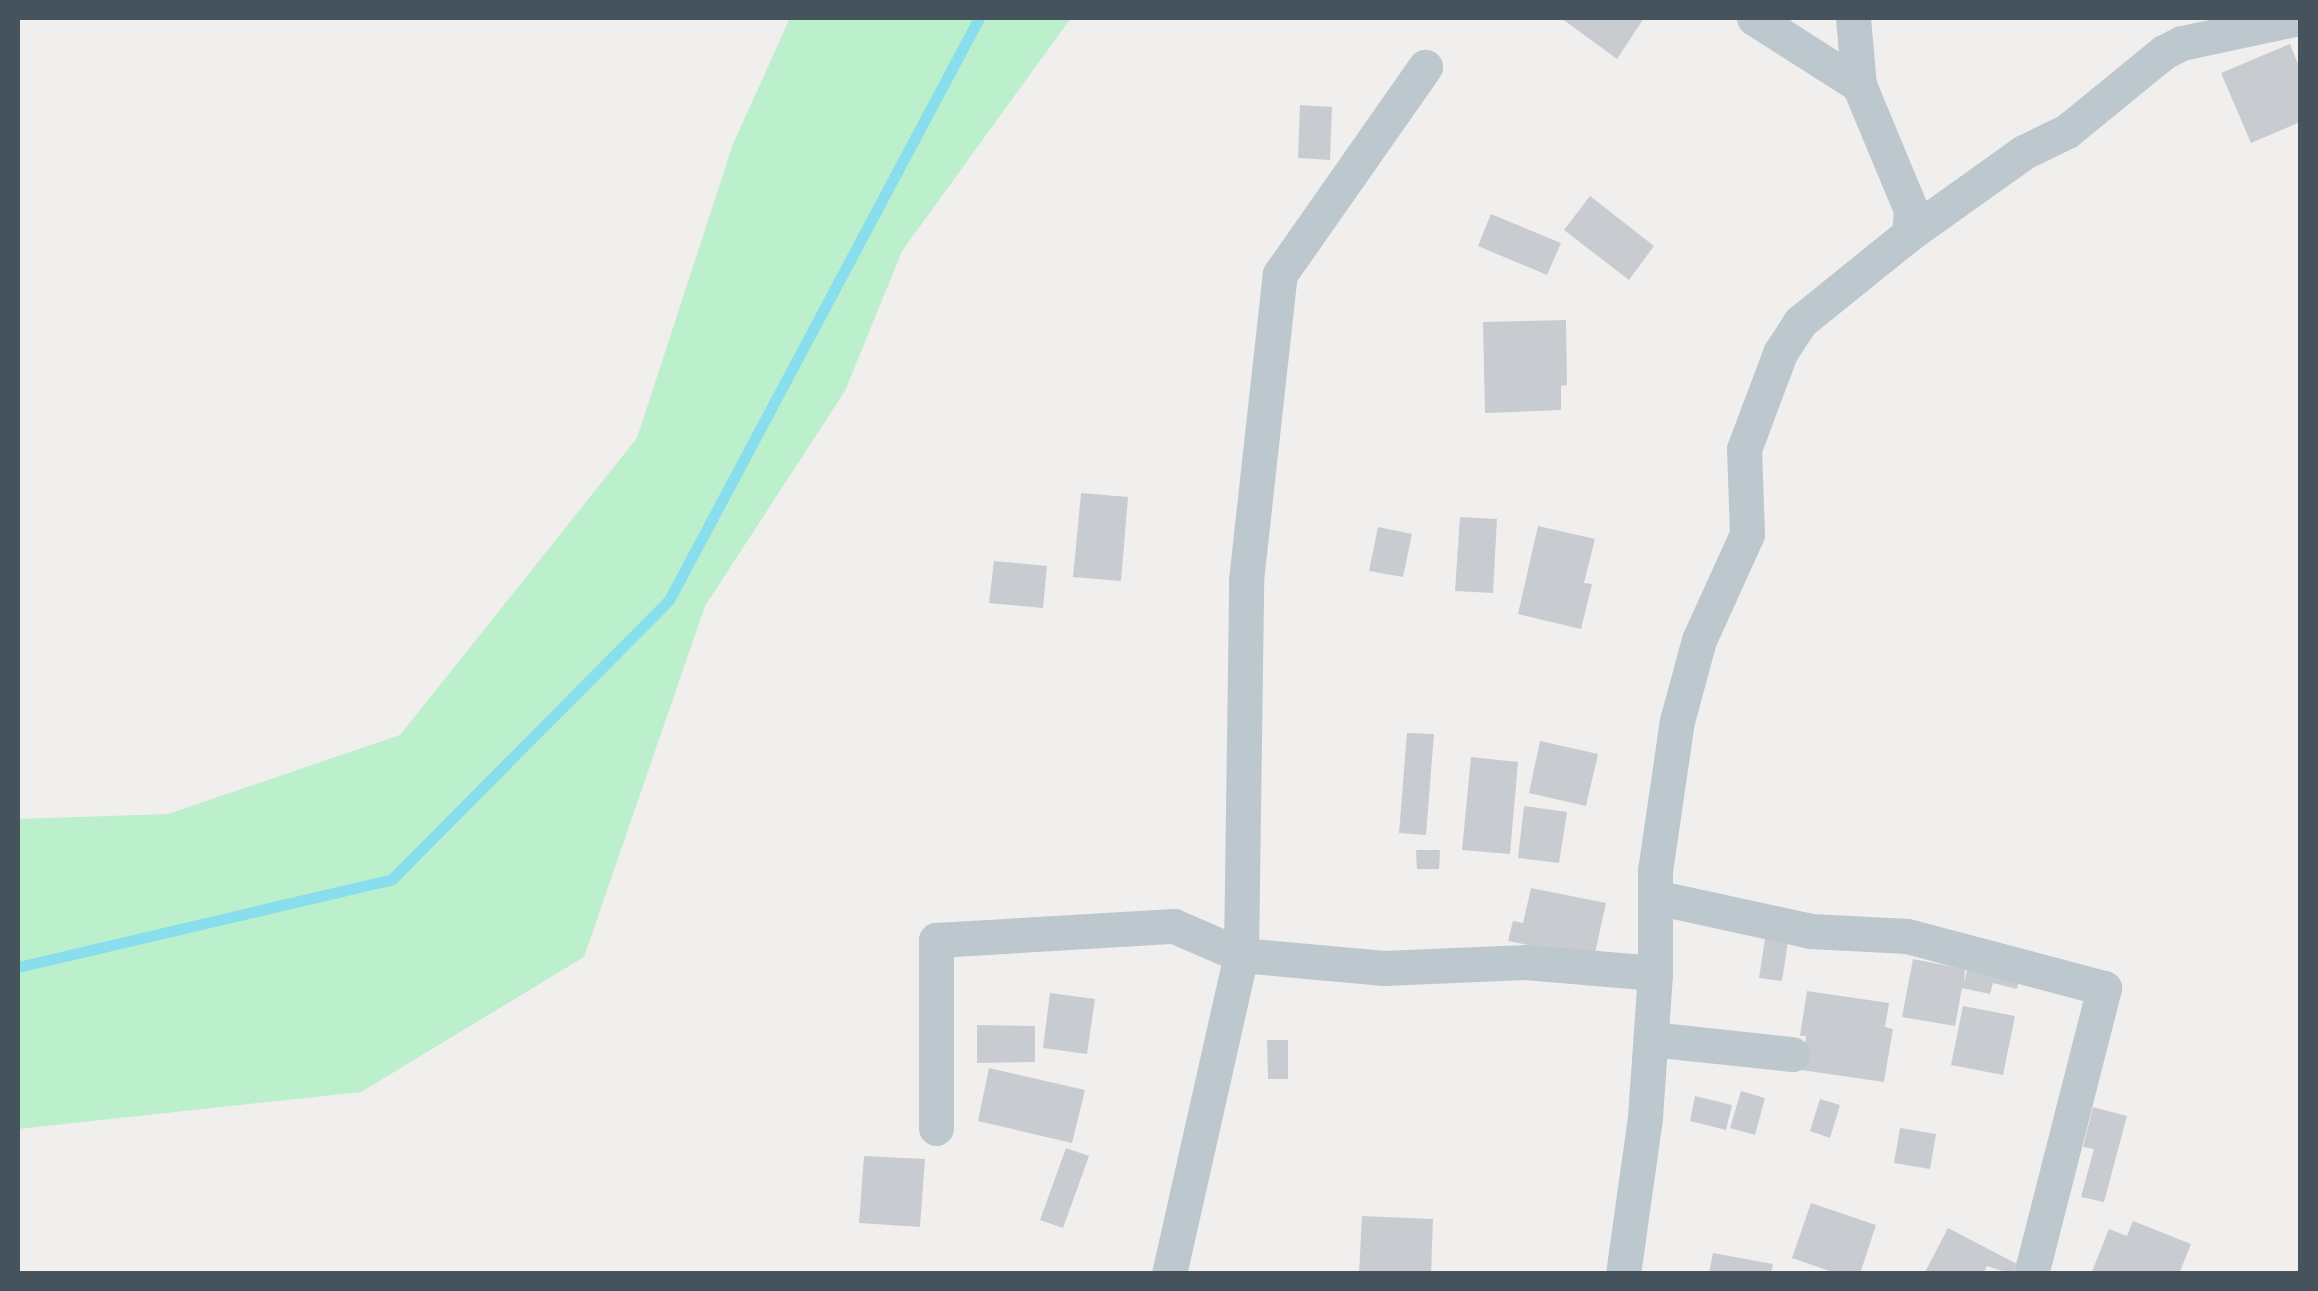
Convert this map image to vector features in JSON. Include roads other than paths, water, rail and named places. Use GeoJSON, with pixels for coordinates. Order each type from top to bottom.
{"type":"FeatureCollection","features":[{"type":"Feature","properties":{"kind":"street"},"geometry":{"type":"LineString","coordinates":[[1754,18],[1858,85]]}},
{"type":"Feature","properties":{"kind":"street"},"geometry":{"type":"LineString","coordinates":[[1853,18],[1858,85],[1911,210],[1909,234]]}},
{"type":"Feature","properties":{"kind":"street"},"geometry":{"type":"LineString","coordinates":[[1623,1274],[1645,1117],[1660,831],[1686,678],[1747,534],[1744,448],[1780,353],[1800,322],[1909,234],[2024,152],[2067,131],[2164,52],[2182,44],[2299,18]]}},
{"type":"Feature","properties":{"kind":"street"},"geometry":{"type":"LineString","coordinates":[[1169,1274],[1242,955],[1246,580],[1280,274],[1424,67]]}},
{"type":"Feature","properties":{"kind":"street"},"geometry":{"type":"LineString","coordinates":[[1655,897],[1811,931],[1907,936],[2104,988],[2030,1274]]}},
{"type":"Feature","properties":{"kind":"street"},"geometry":{"type":"LineString","coordinates":[[936,1128],[936,940],[1174,926],[1242,955],[1384,968],[1440,962],[1526,962],[1655,973]]}},
{"type":"Feature","properties":{"kind":"street"},"geometry":{"type":"LineString","coordinates":[[1650,1038],[1792,1054]]}},
{"type":"Feature","properties":{"kind":"waterway"},"geometry":{"type":"LineString","coordinates":[[18,967],[392,879],[669,600],[979,18]]}}]}
